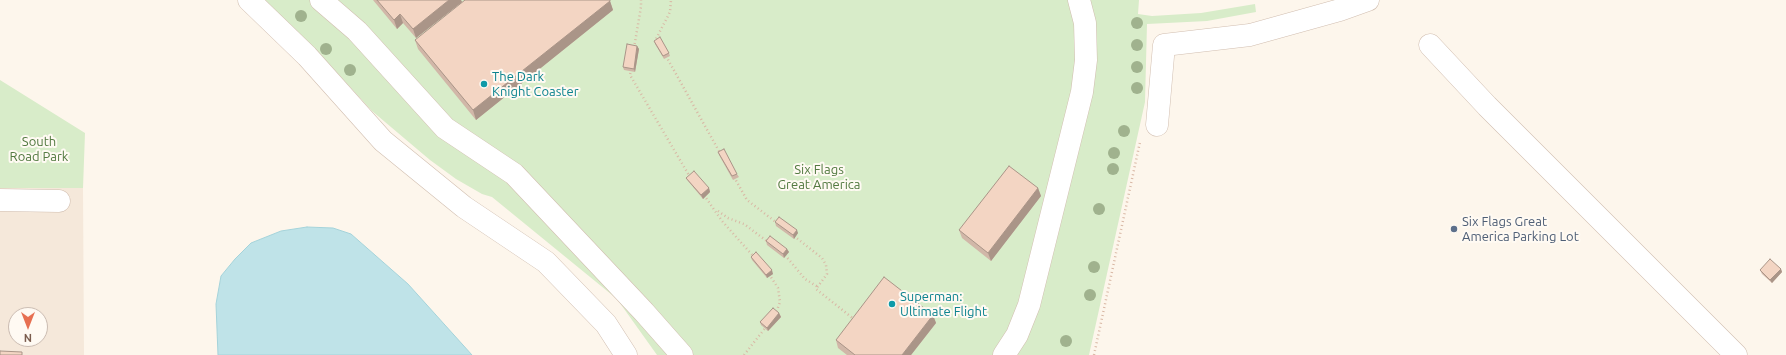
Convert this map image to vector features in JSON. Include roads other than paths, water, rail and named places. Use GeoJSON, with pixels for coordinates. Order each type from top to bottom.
{"type":"FeatureCollection","features":[{"type":"Feature","properties":{"kind":"street"},"geometry":{"type":"LineString","coordinates":[[249,0],[307,56],[383,141],[464,207],[546,262],[606,324],[626,355]]}},
{"type":"Feature","properties":{"kind":"street"},"geometry":{"type":"LineString","coordinates":[[321,0],[357,31],[445,128],[514,174],[572,234],[682,355]]}},
{"type":"Feature","properties":{"kind":"street"},"geometry":{"type":"LineString","coordinates":[[1004,355],[1017,335],[1029,305],[1082,92],[1086,60],[1085,23],[1078,0]]}},
{"type":"Feature","properties":{"kind":"street"},"geometry":{"type":"LineString","coordinates":[[1149,130],[1164,45],[1250,34],[1340,10],[1368,0]]}},
{"type":"Feature","properties":{"kind":"street"},"geometry":{"type":"LineString","coordinates":[[1430,45],[1487,106],[1736,355]]}},
{"type":"Feature","properties":{"kind":"street"},"geometry":{"type":"LineString","coordinates":[[0,200],[59,201]]}},
{"type":"Feature","properties":{"kind":"water"},"geometry":{"type":"Polygon","coordinates":[[[307,227],[333,228],[351,234],[408,284],[472,355],[218,355],[216,304],[221,276],[251,243],[281,231],[307,227]]]}},
{"type":"Feature","properties":{"kind":"place","name":"The Dark Knight Coaster"},"geometry":{"type":"Point","coordinates":[484,84]}},
{"type":"Feature","properties":{"kind":"place","name":"Six Flags Great America Parking Lot"},"geometry":{"type":"Point","coordinates":[1454,229]}},
{"type":"Feature","properties":{"kind":"place","name":"Superman: Ultimate Flight"},"geometry":{"type":"Point","coordinates":[892,304]}},
{"type":"Feature","properties":{"kind":"park label","name":"South Road Park"},"geometry":{"type":"Point","coordinates":[39,150]}},
{"type":"Feature","properties":{"kind":"park label","name":"Six Flags Great America"},"geometry":{"type":"Point","coordinates":[819,178]}}]}
